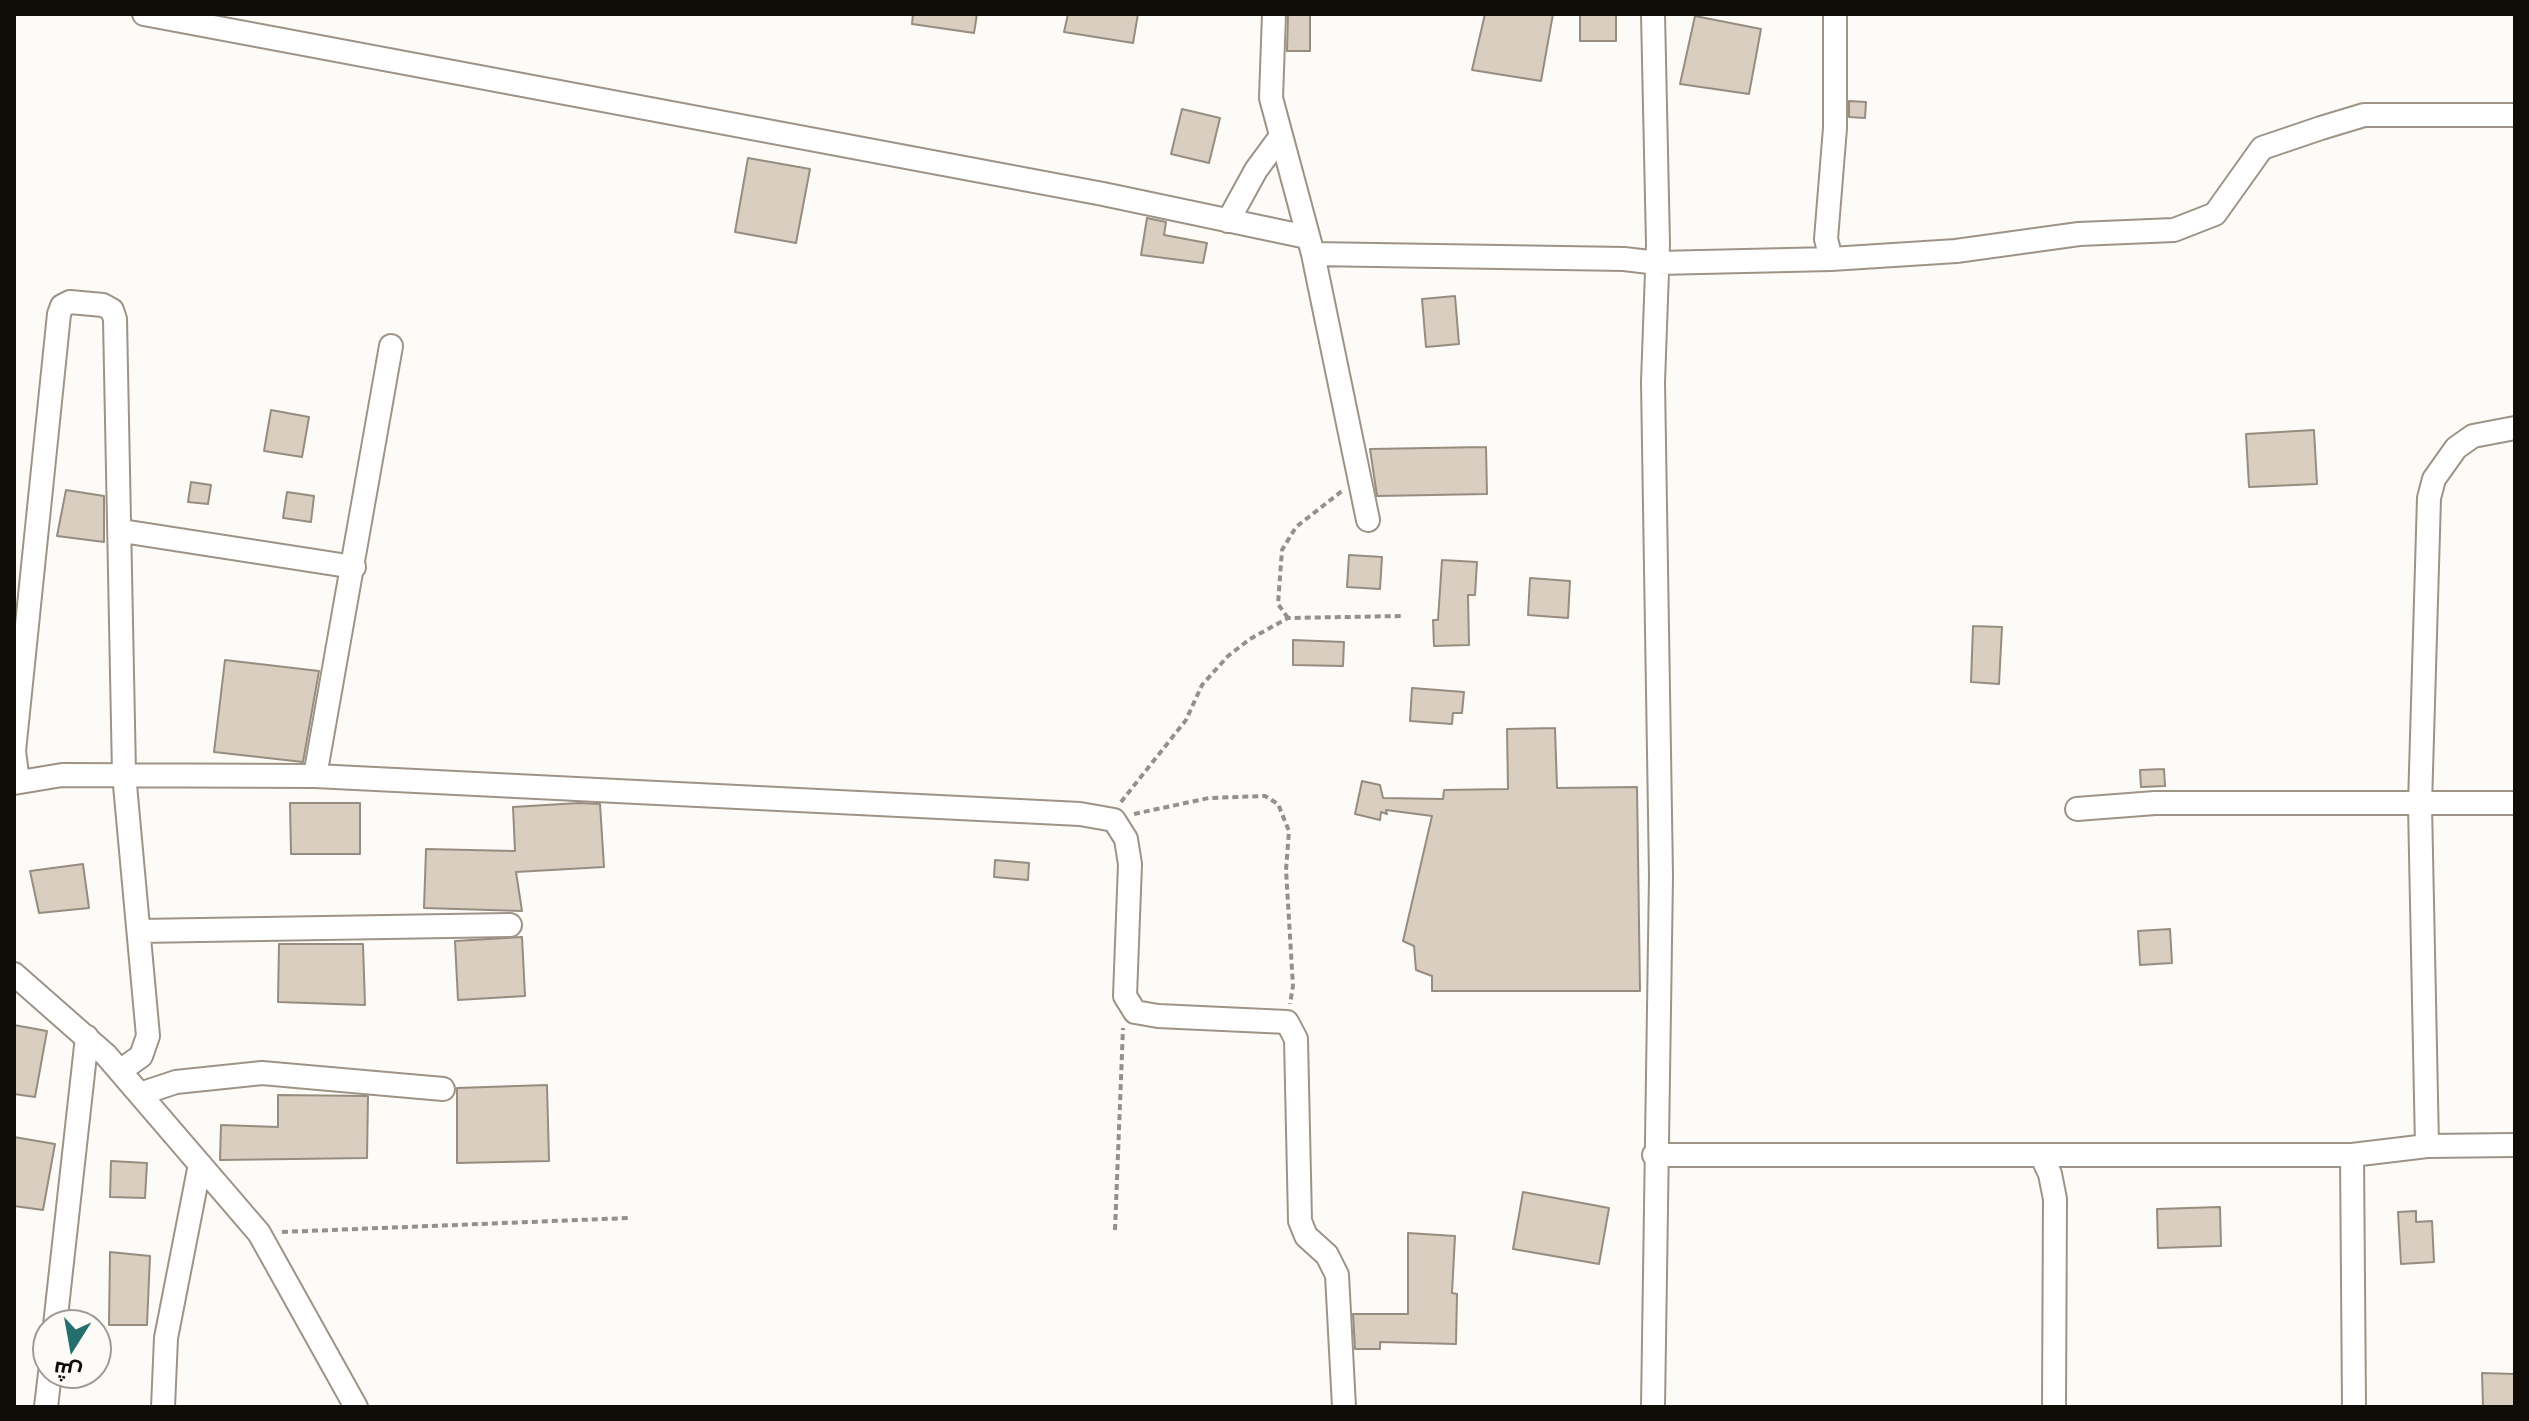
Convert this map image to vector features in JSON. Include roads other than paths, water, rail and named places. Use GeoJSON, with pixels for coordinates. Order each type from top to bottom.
{"type":"FeatureCollection","features":[{"type":"Feature","properties":{"kind":"street"},"geometry":{"type":"LineString","coordinates":[[144,14],[1103,194],[1228,221],[1310,246],[1658,263],[1831,259],[1956,251],[2079,234],[2174,230],[2215,214],[2262,148],[2321,128],[2364,115],[2515,115]]}},
{"type":"Feature","properties":{"kind":"street"},"geometry":{"type":"LineString","coordinates":[[1274,14],[1271,98],[1310,246],[1368,520]]}},
{"type":"Feature","properties":{"kind":"street"},"geometry":{"type":"LineString","coordinates":[[1653,14],[1658,263],[1653,382],[1661,876],[1654,1155],[1653,1407]]}},
{"type":"Feature","properties":{"kind":"street"},"geometry":{"type":"LineString","coordinates":[[1831,259],[1826,239],[1835,128],[1835,14]]}},
{"type":"Feature","properties":{"kind":"street"},"geometry":{"type":"LineString","coordinates":[[1228,221],[1256,170],[1281,136]]}},
{"type":"Feature","properties":{"kind":"street"},"geometry":{"type":"LineString","coordinates":[[120,1071],[141,1056],[148,1042],[124,774],[122,531],[115,319],[108,307],[70,302],[62,306],[59,314],[14,751],[16,783],[62,775],[124,774],[315,776],[1080,814],[1114,820],[1126,839],[1130,864],[1125,996],[1135,1012],[1158,1016],[1287,1022],[1296,1039],[1300,1221],[1306,1236],[1327,1255],[1337,1275],[1344,1407]]}},
{"type":"Feature","properties":{"kind":"street"},"geometry":{"type":"LineString","coordinates":[[315,776],[391,346]]}},
{"type":"Feature","properties":{"kind":"street"},"geometry":{"type":"LineString","coordinates":[[2427,1146],[2420,805],[2427,519],[2434,479],[2456,448],[2473,436],[2515,428]]}},
{"type":"Feature","properties":{"kind":"street"},"geometry":{"type":"LineString","coordinates":[[122,531],[354,567]]}},
{"type":"Feature","properties":{"kind":"street"},"geometry":{"type":"LineString","coordinates":[[2077,809],[2155,803],[2515,803]]}},
{"type":"Feature","properties":{"kind":"street"},"geometry":{"type":"LineString","coordinates":[[139,931],[510,925]]}},
{"type":"Feature","properties":{"kind":"street"},"geometry":{"type":"LineString","coordinates":[[14,974],[87,1037],[120,1071],[259,1233],[356,1407]]}},
{"type":"Feature","properties":{"kind":"street"},"geometry":{"type":"LineString","coordinates":[[57,1309],[87,1037]]}},
{"type":"Feature","properties":{"kind":"street"},"geometry":{"type":"LineString","coordinates":[[140,1094],[176,1082],[262,1073],[443,1089]]}},
{"type":"Feature","properties":{"kind":"street"},"geometry":{"type":"LineString","coordinates":[[1654,1155],[2352,1155],[2427,1146],[2515,1145]]}},
{"type":"Feature","properties":{"kind":"street"},"geometry":{"type":"LineString","coordinates":[[2352,1155],[2354,1407]]}},
{"type":"Feature","properties":{"kind":"street"},"geometry":{"type":"LineString","coordinates":[[2042,1157],[2050,1174],[2055,1199],[2054,1407]]}},
{"type":"Feature","properties":{"kind":"street"},"geometry":{"type":"LineString","coordinates":[[163,1407],[166,1338],[200,1164]]}}]}
